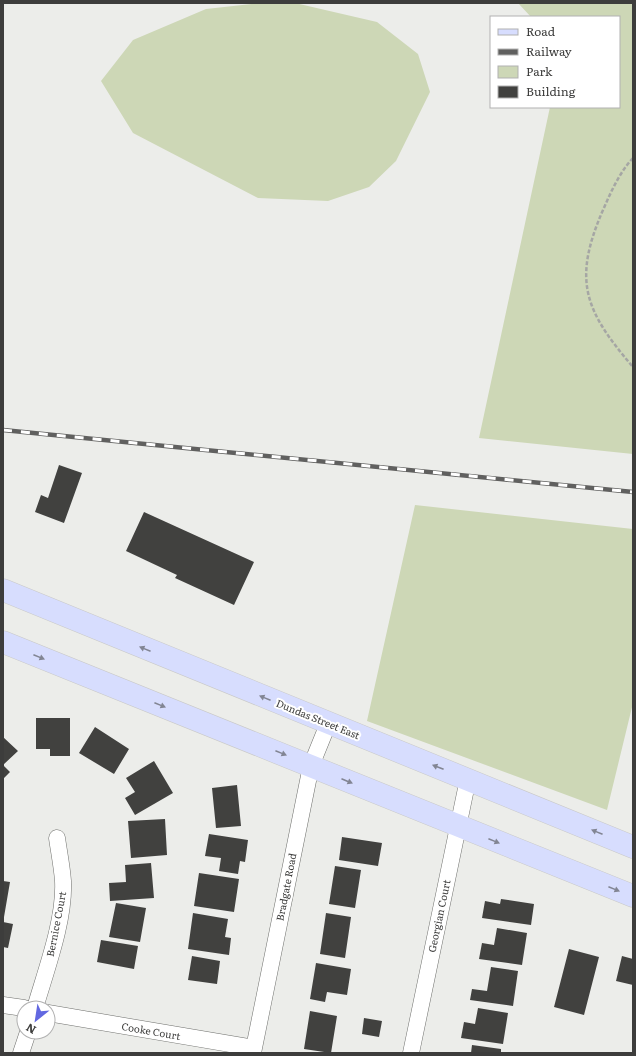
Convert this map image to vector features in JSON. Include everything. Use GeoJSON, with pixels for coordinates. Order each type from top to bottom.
{"type":"FeatureCollection","features":[{"type":"Feature","properties":{"kind":"main road","name":"Dundas Street East"},"geometry":{"type":"LineString","coordinates":[[3,590],[328,724],[468,779],[633,847]]}},
{"type":"Feature","properties":{"kind":"main road"},"geometry":{"type":"LineString","coordinates":[[3,642],[311,766],[457,827],[633,896]]}},
{"type":"Feature","properties":{"kind":"street","name":"Bradgate Road"},"geometry":{"type":"LineString","coordinates":[[253,1051],[311,766],[328,724]]}},
{"type":"Feature","properties":{"kind":"street","name":"Georgian Court"},"geometry":{"type":"LineString","coordinates":[[411,1053],[468,779]]}},
{"type":"Feature","properties":{"kind":"street","name":"Bernice Court"},"geometry":{"type":"LineString","coordinates":[[37,1000],[54,943],[62,901],[63,881],[57,838]]}},
{"type":"Feature","properties":{"kind":"street"},"geometry":{"type":"LineString","coordinates":[[3,1004],[16,1006]]}},
{"type":"Feature","properties":{"kind":"street","name":"Cooke Court"},"geometry":{"type":"LineString","coordinates":[[56,1014],[253,1051]]}},
{"type":"Feature","properties":{"kind":"street"},"geometry":{"type":"LineString","coordinates":[[21,1053],[25,1040]]}},
{"type":"Feature","properties":{"kind":"path"},"geometry":{"type":"LineString","coordinates":[[633,158],[619,178],[598,221],[588,249],[586,265],[588,293],[597,318],[607,335],[633,367]]}},
{"type":"Feature","properties":{"kind":"green space"},"geometry":{"type":"Polygon","coordinates":[[[260,3],[295,3],[377,22],[418,54],[430,92],[396,161],[369,187],[328,201],[258,198],[133,133],[101,81],[133,40],[206,9],[260,3]]]}},
{"type":"Feature","properties":{"kind":"green space"},"geometry":{"type":"Polygon","coordinates":[[[518,3],[633,3],[633,454],[479,438],[550,108],[620,108],[620,16],[530,16],[518,3]]]}},
{"type":"Feature","properties":{"kind":"green space"},"geometry":{"type":"Polygon","coordinates":[[[415,505],[633,529],[633,703],[607,810],[367,721],[415,505]]]}},
{"type":"Feature","properties":{"kind":"building"},"geometry":{"type":"Polygon","coordinates":[[[59,465],[82,473],[64,523],[35,512],[41,495],[48,498],[59,465]]]}},
{"type":"Feature","properties":{"kind":"building"},"geometry":{"type":"Polygon","coordinates":[[[144,512],[254,562],[234,605],[175,578],[177,575],[126,551],[144,512]]]}},
{"type":"Feature","properties":{"kind":"building"},"geometry":{"type":"Polygon","coordinates":[[[36,718],[70,718],[70,756],[50,756],[50,749],[36,749],[36,718]]]}},
{"type":"Feature","properties":{"kind":"building"},"geometry":{"type":"Polygon","coordinates":[[[95,727],[129,749],[114,774],[79,753],[95,727]]]}},
{"type":"Feature","properties":{"kind":"building"},"geometry":{"type":"Polygon","coordinates":[[[3,737],[18,751],[3,765],[3,737]]]}},
{"type":"Feature","properties":{"kind":"building"},"geometry":{"type":"Polygon","coordinates":[[[154,761],[173,793],[135,815],[125,798],[135,792],[126,778],[154,761]]]}},
{"type":"Feature","properties":{"kind":"building"},"geometry":{"type":"Polygon","coordinates":[[[3,765],[10,772],[3,779],[3,765]]]}},
{"type":"Feature","properties":{"kind":"building"},"geometry":{"type":"Polygon","coordinates":[[[237,785],[241,826],[216,828],[212,788],[237,785]]]}},
{"type":"Feature","properties":{"kind":"building"},"geometry":{"type":"Polygon","coordinates":[[[165,819],[167,855],[131,858],[128,821],[165,819]]]}},
{"type":"Feature","properties":{"kind":"building"},"geometry":{"type":"Polygon","coordinates":[[[209,834],[248,840],[245,862],[240,861],[238,874],[219,871],[221,858],[205,856],[209,834]]]}},
{"type":"Feature","properties":{"kind":"building"},"geometry":{"type":"Polygon","coordinates":[[[342,837],[382,843],[378,866],[339,860],[342,837]]]}},
{"type":"Feature","properties":{"kind":"building"},"geometry":{"type":"Polygon","coordinates":[[[151,863],[154,898],[110,901],[109,883],[126,882],[125,865],[151,863]]]}},
{"type":"Feature","properties":{"kind":"building"},"geometry":{"type":"Polygon","coordinates":[[[335,866],[361,870],[355,908],[329,904],[335,866]]]}},
{"type":"Feature","properties":{"kind":"building"},"geometry":{"type":"Polygon","coordinates":[[[199,873],[239,879],[234,912],[194,906],[199,873]]]}},
{"type":"Feature","properties":{"kind":"building"},"geometry":{"type":"Polygon","coordinates":[[[3,881],[10,882],[4,917],[3,917],[3,881]]]}},
{"type":"Feature","properties":{"kind":"building"},"geometry":{"type":"Polygon","coordinates":[[[501,899],[534,904],[531,925],[482,918],[485,901],[500,904],[501,899]]]}},
{"type":"Feature","properties":{"kind":"building"},"geometry":{"type":"Polygon","coordinates":[[[116,903],[146,908],[140,942],[109,937],[116,903]]]}},
{"type":"Feature","properties":{"kind":"building"},"geometry":{"type":"Polygon","coordinates":[[[193,913],[228,919],[225,937],[231,938],[229,955],[188,949],[193,913]]]}},
{"type":"Feature","properties":{"kind":"building"},"geometry":{"type":"Polygon","coordinates":[[[326,913],[351,917],[345,958],[320,954],[326,913]]]}},
{"type":"Feature","properties":{"kind":"building"},"geometry":{"type":"Polygon","coordinates":[[[3,922],[13,924],[8,948],[3,947],[3,922]]]}},
{"type":"Feature","properties":{"kind":"building"},"geometry":{"type":"Polygon","coordinates":[[[497,928],[527,933],[522,965],[479,959],[482,943],[494,945],[497,928]]]}},
{"type":"Feature","properties":{"kind":"building"},"geometry":{"type":"Polygon","coordinates":[[[101,940],[138,946],[134,969],[97,962],[101,940]]]}},
{"type":"Feature","properties":{"kind":"building"},"geometry":{"type":"Polygon","coordinates":[[[569,949],[599,957],[584,1015],[554,1007],[569,949]]]}},
{"type":"Feature","properties":{"kind":"building"},"geometry":{"type":"Polygon","coordinates":[[[192,956],[220,961],[217,984],[188,980],[192,956]]]}},
{"type":"Feature","properties":{"kind":"building"},"geometry":{"type":"Polygon","coordinates":[[[622,956],[633,959],[633,985],[616,981],[622,956]]]}},
{"type":"Feature","properties":{"kind":"building"},"geometry":{"type":"Polygon","coordinates":[[[316,963],[351,969],[347,995],[327,992],[325,1002],[310,999],[316,963]]]}},
{"type":"Feature","properties":{"kind":"building"},"geometry":{"type":"Polygon","coordinates":[[[491,967],[518,971],[513,1006],[470,1000],[472,989],[487,991],[491,967]]]}},
{"type":"Feature","properties":{"kind":"building"},"geometry":{"type":"Polygon","coordinates":[[[478,1008],[508,1013],[503,1044],[461,1038],[464,1022],[475,1024],[478,1008]]]}},
{"type":"Feature","properties":{"kind":"building"},"geometry":{"type":"Polygon","coordinates":[[[310,1011],[337,1016],[331,1053],[304,1049],[310,1011]]]}},
{"type":"Feature","properties":{"kind":"building"},"geometry":{"type":"Polygon","coordinates":[[[364,1018],[382,1021],[379,1037],[362,1034],[364,1018]]]}},
{"type":"Feature","properties":{"kind":"building"},"geometry":{"type":"Polygon","coordinates":[[[472,1045],[501,1049],[501,1053],[471,1053],[472,1045]]]}},
{"type":"Feature","properties":{"kind":"railway"},"geometry":{"type":"LineString","coordinates":[[3,430],[633,492]]}}]}
